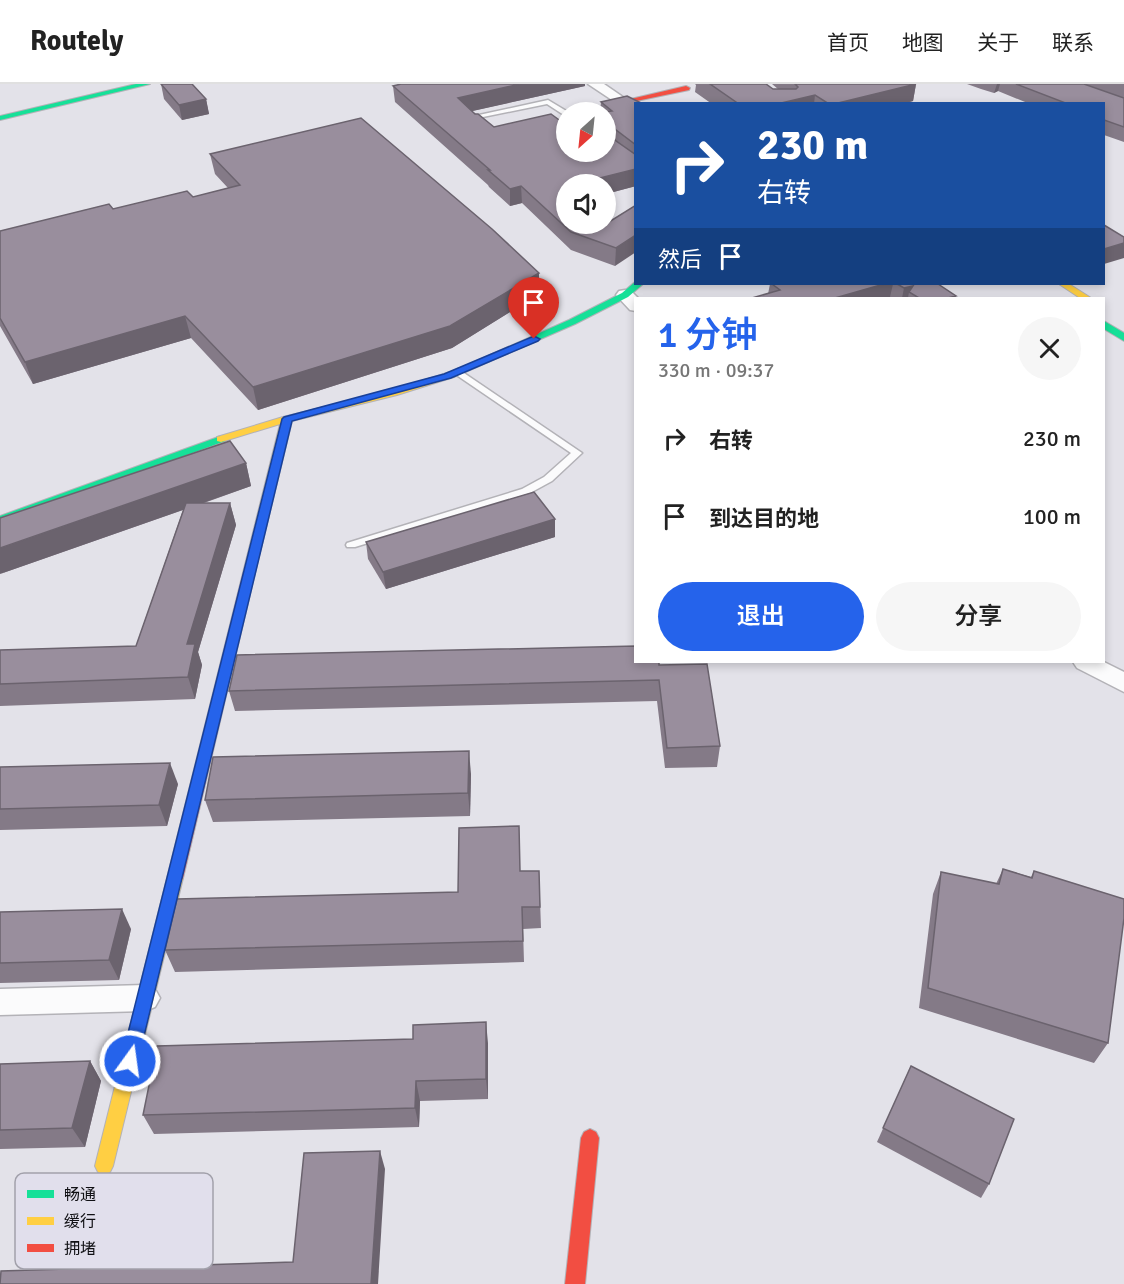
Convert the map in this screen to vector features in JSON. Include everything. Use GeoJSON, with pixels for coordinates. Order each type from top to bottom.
{"type":"FeatureCollection","features":[{"type":"Feature","properties":{"kind":"street"},"geometry":{"type":"LineString","coordinates":[[0,106],[97,84]]}},
{"type":"Feature","properties":{"kind":"street"},"geometry":{"type":"LineString","coordinates":[[0,118],[146,84]]}},
{"type":"Feature","properties":{"kind":"street"},"geometry":{"type":"LineString","coordinates":[[595,84],[634,111]]}},
{"type":"Feature","properties":{"kind":"street"},"geometry":{"type":"LineString","coordinates":[[622,102],[686,88]]}},
{"type":"Feature","properties":{"kind":"street"},"geometry":{"type":"LineString","coordinates":[[1057,286],[1084,297]]}},
{"type":"Feature","properties":{"kind":"street"},"geometry":{"type":"LineString","coordinates":[[0,520],[254,427],[340,407],[458,372],[633,295]]}},
{"type":"Feature","properties":{"kind":"street"},"geometry":{"type":"LineString","coordinates":[[1105,311],[1124,324]]}},
{"type":"Feature","properties":{"kind":"street"},"geometry":{"type":"LineString","coordinates":[[1105,325],[1124,338]]}},
{"type":"Feature","properties":{"kind":"street"},"geometry":{"type":"LineString","coordinates":[[104,1167],[287,419]]}},
{"type":"Feature","properties":{"kind":"street"},"geometry":{"type":"LineString","coordinates":[[1087,663],[1124,683]]}},
{"type":"Feature","properties":{"kind":"street"},"geometry":{"type":"LineString","coordinates":[[0,1002],[146,998]]}},
{"type":"Feature","properties":{"kind":"street"},"geometry":{"type":"LineString","coordinates":[[575,1284],[590,1138]]}},
{"type":"Feature","properties":{"kind":"lane"},"geometry":{"type":"LineString","coordinates":[[477,127],[468,118],[548,102],[556,107]]}},
{"type":"Feature","properties":{"kind":"lane"},"geometry":{"type":"LineString","coordinates":[[351,545],[526,491],[548,479],[578,453],[458,372]]}},
{"type":"Feature","properties":{"kind":"building"},"geometry":{"type":"Polygon","coordinates":[[[161,84],[192,84],[206,99],[179,105],[161,84]]]}},
{"type":"Feature","properties":{"kind":"building"},"geometry":{"type":"Polygon","coordinates":[[[401,84],[520,84],[458,98],[494,127],[551,114],[556,118],[556,162],[616,162],[616,141],[634,154],[634,170],[616,174],[556,174],[556,218],[521,186],[510,189],[488,170],[490,170],[393,86],[401,84]]]}},
{"type":"Feature","properties":{"kind":"building"},"geometry":{"type":"Polygon","coordinates":[[[710,84],[766,84],[773,89],[796,89],[798,87],[795,84],[916,84],[842,102],[826,102],[815,95],[785,102],[736,102],[710,84]]]}},
{"type":"Feature","properties":{"kind":"building"},"geometry":{"type":"Polygon","coordinates":[[[1016,84],[1084,84],[1124,98],[1124,127],[1105,120],[1105,102],[1063,102],[1016,84]]]}},
{"type":"Feature","properties":{"kind":"building"},"geometry":{"type":"Polygon","coordinates":[[[627,96],[639,102],[634,102],[634,144],[616,130],[616,102],[601,102],[627,96]]]}},
{"type":"Feature","properties":{"kind":"building"},"geometry":{"type":"Polygon","coordinates":[[[361,118],[492,229],[539,273],[450,326],[253,387],[185,316],[25,362],[0,318],[0,231],[109,204],[113,209],[187,191],[193,197],[240,185],[210,154],[361,118]]]}},
{"type":"Feature","properties":{"kind":"building"},"geometry":{"type":"Polygon","coordinates":[[[634,206],[634,236],[616,248],[577,234],[616,234],[616,218],[634,206]]]}},
{"type":"Feature","properties":{"kind":"building"},"geometry":{"type":"Polygon","coordinates":[[[1105,226],[1124,237],[1124,243],[1105,249],[1105,226]]]}},
{"type":"Feature","properties":{"kind":"building"},"geometry":{"type":"Polygon","coordinates":[[[773,285],[880,285],[838,297],[756,297],[780,290],[773,285]]]}},
{"type":"Feature","properties":{"kind":"building"},"geometry":{"type":"Polygon","coordinates":[[[899,285],[940,285],[956,296],[917,297],[909,292],[913,286],[904,288],[899,285]]]}},
{"type":"Feature","properties":{"kind":"building"},"geometry":{"type":"Polygon","coordinates":[[[230,441],[246,463],[0,548],[0,518],[230,441]]]}},
{"type":"Feature","properties":{"kind":"building"},"geometry":{"type":"Polygon","coordinates":[[[534,492],[555,519],[383,572],[366,542],[534,492]]]}},
{"type":"Feature","properties":{"kind":"building"},"geometry":{"type":"Polygon","coordinates":[[[186,503],[230,503],[187,644],[195,644],[188,677],[0,684],[0,650],[136,646],[186,503]]]}},
{"type":"Feature","properties":{"kind":"building"},"geometry":{"type":"Polygon","coordinates":[[[634,646],[634,663],[707,664],[720,746],[667,748],[659,680],[229,691],[237,655],[634,646]]]}},
{"type":"Feature","properties":{"kind":"building"},"geometry":{"type":"Polygon","coordinates":[[[469,751],[468,793],[205,800],[213,757],[469,751]]]}},
{"type":"Feature","properties":{"kind":"building"},"geometry":{"type":"Polygon","coordinates":[[[170,763],[159,805],[0,809],[0,767],[170,763]]]}},
{"type":"Feature","properties":{"kind":"building"},"geometry":{"type":"Polygon","coordinates":[[[519,826],[520,871],[539,871],[540,907],[522,907],[523,941],[165,950],[177,899],[458,892],[459,828],[519,826]]]}},
{"type":"Feature","properties":{"kind":"building"},"geometry":{"type":"Polygon","coordinates":[[[1003,869],[1032,878],[1034,871],[1124,899],[1124,918],[1108,1043],[928,988],[941,872],[999,884],[1003,869]]]}},
{"type":"Feature","properties":{"kind":"building"},"geometry":{"type":"Polygon","coordinates":[[[122,909],[109,960],[0,963],[0,912],[122,909]]]}},
{"type":"Feature","properties":{"kind":"building"},"geometry":{"type":"Polygon","coordinates":[[[486,1022],[486,1079],[416,1081],[415,1108],[143,1115],[157,1046],[413,1039],[413,1025],[486,1022]]]}},
{"type":"Feature","properties":{"kind":"building"},"geometry":{"type":"Polygon","coordinates":[[[90,1061],[72,1128],[0,1130],[0,1064],[90,1061]]]}},
{"type":"Feature","properties":{"kind":"building"},"geometry":{"type":"Polygon","coordinates":[[[911,1066],[1014,1119],[989,1184],[883,1128],[911,1066]]]}},
{"type":"Feature","properties":{"kind":"building"},"geometry":{"type":"Polygon","coordinates":[[[380,1151],[371,1284],[0,1284],[1,1271],[213,1269],[213,1264],[293,1262],[304,1153],[380,1151]]]}},
{"type":"Feature","properties":{"kind":"traffic: fast"},"geometry":{"type":"LineString","coordinates":[[0,118],[146,84]]}},
{"type":"Feature","properties":{"kind":"traffic: fast"},"geometry":{"type":"LineString","coordinates":[[450,375],[572,322],[625,295],[637,285]]}},
{"type":"Feature","properties":{"kind":"traffic: fast"},"geometry":{"type":"LineString","coordinates":[[1105,325],[1124,338]]}},
{"type":"Feature","properties":{"kind":"traffic: fast"},"geometry":{"type":"LineString","coordinates":[[0,520],[221,439]]}},
{"type":"Feature","properties":{"kind":"traffic: slow"},"geometry":{"type":"LineString","coordinates":[[1065,285],[1084,297]]}},
{"type":"Feature","properties":{"kind":"traffic: slow"},"geometry":{"type":"LineString","coordinates":[[221,439],[394,393],[450,375]]}},
{"type":"Feature","properties":{"kind":"traffic: slow"},"geometry":{"type":"LineString","coordinates":[[249,573],[287,419]]}},
{"type":"Feature","properties":{"kind":"traffic: slow"},"geometry":{"type":"LineString","coordinates":[[104,1166],[175,878]]}},
{"type":"Feature","properties":{"kind":"traffic: jam"},"geometry":{"type":"LineString","coordinates":[[622,102],[686,88]]}},
{"type":"Feature","properties":{"kind":"traffic: jam"},"geometry":{"type":"LineString","coordinates":[[175,878],[249,573]]}},
{"type":"Feature","properties":{"kind":"traffic: jam"},"geometry":{"type":"LineString","coordinates":[[575,1284],[590,1138]]}},
{"type":"Feature","properties":{"kind":"route"},"geometry":{"type":"LineString","coordinates":[[130,1061],[287,419],[340,407],[447,376],[534,339]]}}]}
